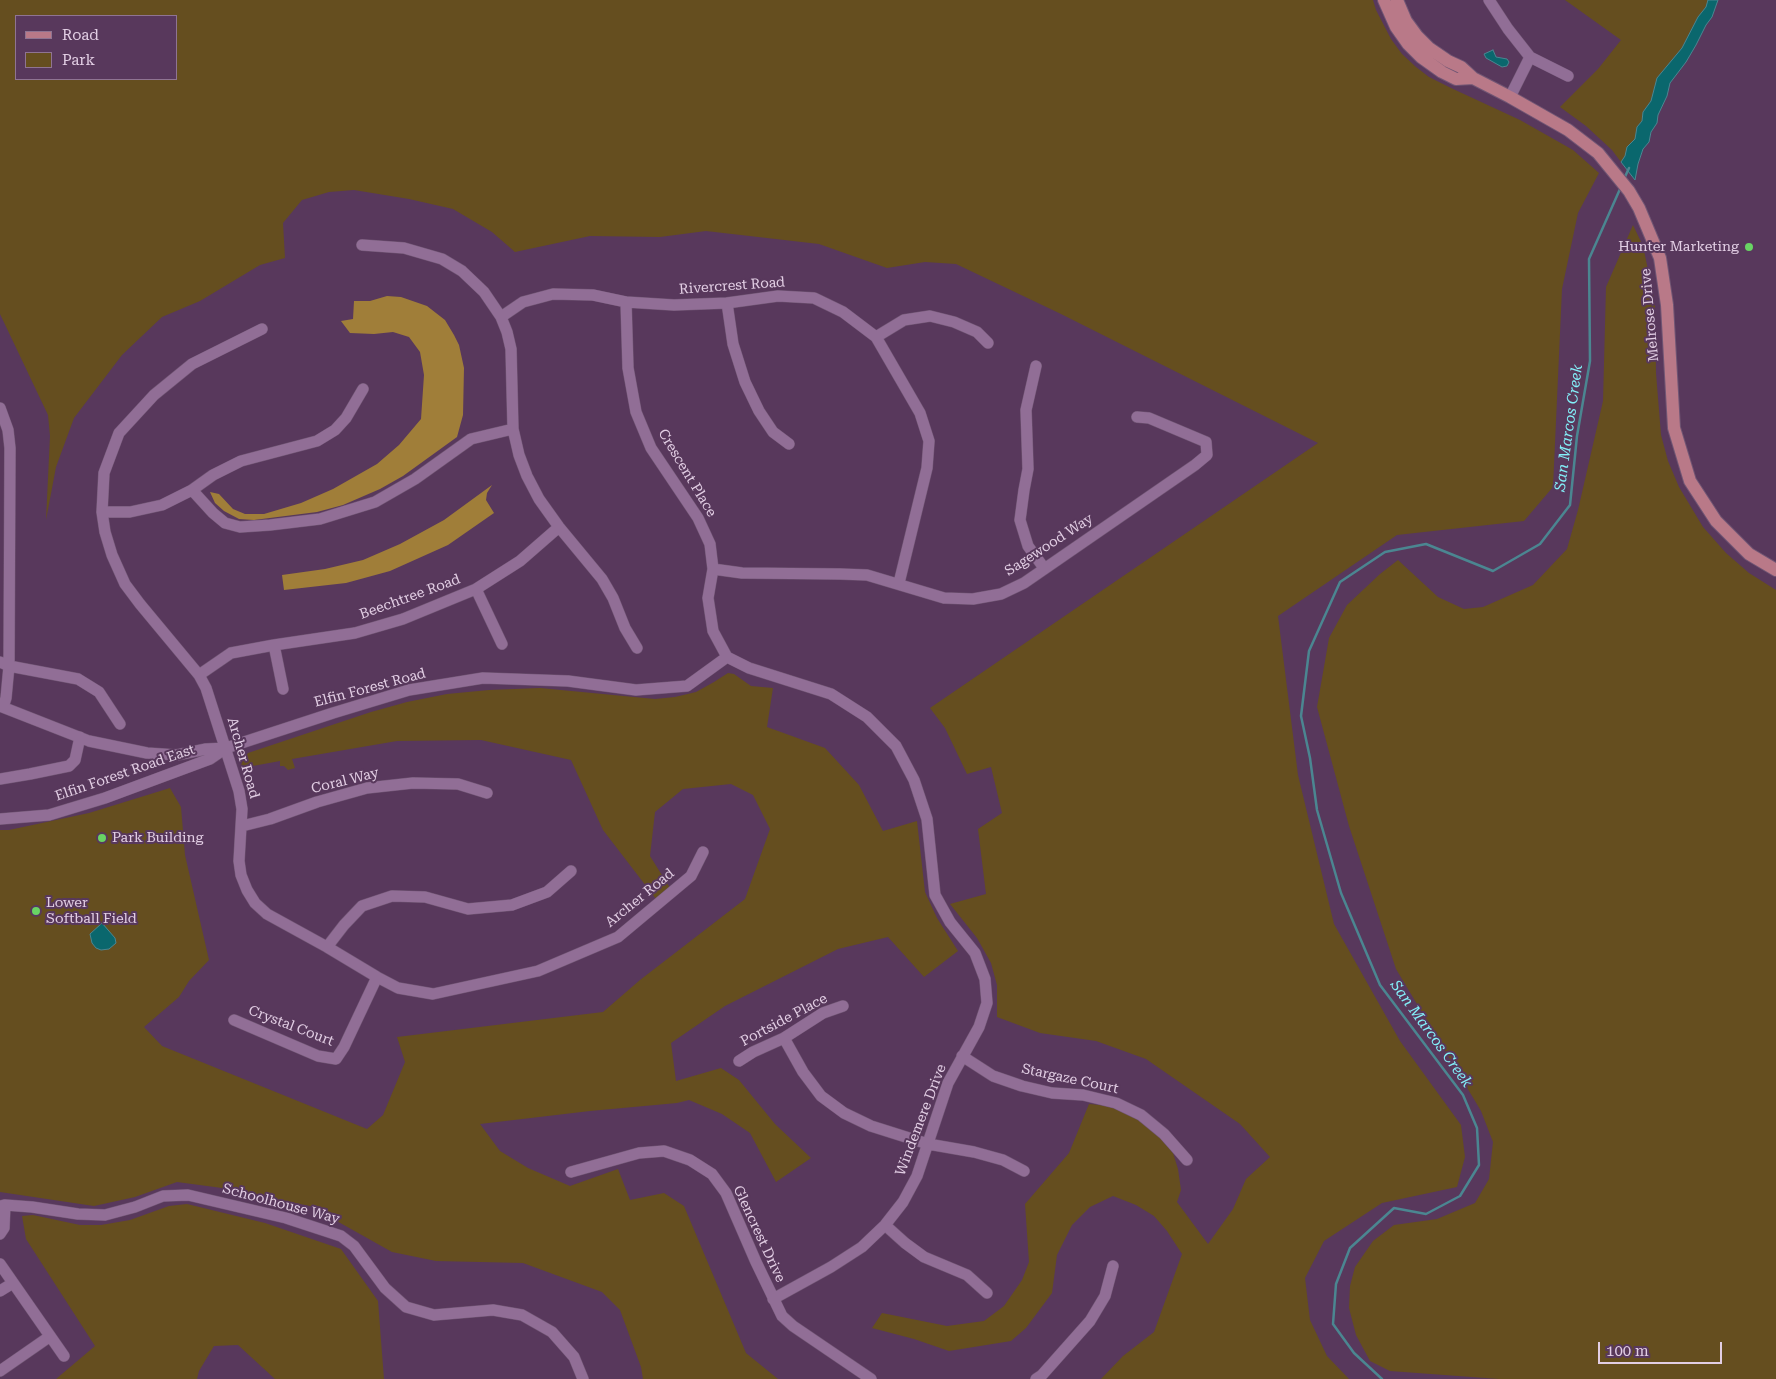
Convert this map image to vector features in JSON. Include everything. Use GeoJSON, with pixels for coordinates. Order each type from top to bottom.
{"type":"FeatureCollection","features":[{"type":"Feature","properties":{"kind":"main road","name":"Melrose Drive"},"geometry":{"type":"LineString","coordinates":[[1384,0],[1396,27],[1421,58],[1456,79],[1473,78]]}},
{"type":"Feature","properties":{"kind":"main road","name":"Melrose Drive"},"geometry":{"type":"LineString","coordinates":[[1397,0],[1406,21],[1429,48],[1461,67],[1473,78],[1568,130],[1598,153],[1629,191],[1639,208],[1660,258],[1667,305],[1674,428],[1690,481],[1716,521],[1749,554],[1776,570]]}},
{"type":"Feature","properties":{"kind":"street"},"geometry":{"type":"LineString","coordinates":[[1489,0],[1508,29],[1530,57],[1568,76]]}},
{"type":"Feature","properties":{"kind":"street"},"geometry":{"type":"LineString","coordinates":[[1510,97],[1530,57]]}},
{"type":"Feature","properties":{"kind":"street"},"geometry":{"type":"LineString","coordinates":[[362,245],[404,248],[442,259],[462,270],[484,292],[501,317],[507,332],[511,350],[513,429],[526,476],[539,499],[559,527],[602,580],[613,598],[625,628],[637,648]]}},
{"type":"Feature","properties":{"kind":"street","name":"Rivercrest Road"},"geometry":{"type":"LineString","coordinates":[[501,317],[522,302],[553,294],[593,295],[626,302],[674,305],[727,303],[778,296],[814,298],[843,312],[876,337],[920,413],[929,441],[927,468],[899,584]]}},
{"type":"Feature","properties":{"kind":"street","name":"Crescent Place"},"geometry":{"type":"LineString","coordinates":[[626,302],[628,368],[636,412],[650,448],[698,518],[710,544],[713,569],[708,598],[713,630],[726,657]]}},
{"type":"Feature","properties":{"kind":"street"},"geometry":{"type":"LineString","coordinates":[[727,303],[733,344],[745,382],[759,412],[773,432],[789,444]]}},
{"type":"Feature","properties":{"kind":"street"},"geometry":{"type":"LineString","coordinates":[[876,337],[904,320],[930,316],[954,322],[977,332],[988,343]]}},
{"type":"Feature","properties":{"kind":"street","name":"Archer Road"},"geometry":{"type":"LineString","coordinates":[[262,329],[192,364],[154,395],[119,433],[104,473],[102,512],[112,555],[125,584],[199,675],[209,696],[239,791],[242,809],[239,861],[241,875],[246,890],[256,903],[267,914],[398,988],[434,994],[538,971],[618,938],[691,876],[702,852]]}},
{"type":"Feature","properties":{"kind":"street"},"geometry":{"type":"LineString","coordinates":[[1036,366],[1026,410],[1028,469],[1020,520],[1028,546],[1044,568]]}},
{"type":"Feature","properties":{"kind":"street"},"geometry":{"type":"LineString","coordinates":[[102,512],[130,512],[162,505],[192,490],[213,474],[241,461],[317,441],[335,430],[346,418],[363,389]]}},
{"type":"Feature","properties":{"kind":"street"},"geometry":{"type":"LineString","coordinates":[[0,408],[10,438],[5,565],[4,664],[6,698],[1,706],[89,741],[147,753],[177,755],[206,749],[226,748]]}},
{"type":"Feature","properties":{"kind":"street","name":"Sagewood Way"},"geometry":{"type":"LineString","coordinates":[[713,569],[742,573],[867,575],[944,598],[973,599],[1001,594],[1024,583],[1207,455],[1206,442],[1149,418],[1137,418]]}},
{"type":"Feature","properties":{"kind":"street"},"geometry":{"type":"LineString","coordinates":[[192,490],[225,523],[240,527],[270,526],[320,519],[375,502],[416,479],[471,439],[513,429]]}},
{"type":"Feature","properties":{"kind":"street","name":"Beechtree Road"},"geometry":{"type":"LineString","coordinates":[[199,675],[231,653],[355,633],[403,619],[476,589],[520,561],[559,527]]}},
{"type":"Feature","properties":{"kind":"street"},"geometry":{"type":"LineString","coordinates":[[476,589],[502,644]]}},
{"type":"Feature","properties":{"kind":"street"},"geometry":{"type":"LineString","coordinates":[[274,645],[283,689]]}},
{"type":"Feature","properties":{"kind":"street","name":"Elfin Forest Road"},"geometry":{"type":"LineString","coordinates":[[226,748],[409,690],[483,678],[568,681],[636,690],[687,686],[726,657]]}},
{"type":"Feature","properties":{"kind":"street","name":"Windemere Drive"},"geometry":{"type":"LineString","coordinates":[[726,657],[749,668],[831,694],[867,718],[896,746],[914,780],[927,819],[935,895],[950,922],[975,953],[985,979],[987,1004],[979,1027],[948,1083],[917,1176],[903,1202],[885,1225],[862,1247],[774,1299]]}},
{"type":"Feature","properties":{"kind":"street"},"geometry":{"type":"LineString","coordinates":[[4,664],[78,679],[99,692],[120,724]]}},
{"type":"Feature","properties":{"kind":"street"},"geometry":{"type":"LineString","coordinates":[[0,779],[69,766],[76,760],[80,737]]}},
{"type":"Feature","properties":{"kind":"street","name":"Elfin Forest Road East"},"geometry":{"type":"LineString","coordinates":[[0,819],[49,815],[105,798],[210,759],[226,748]]}},
{"type":"Feature","properties":{"kind":"street","name":"Coral Way"},"geometry":{"type":"LineString","coordinates":[[242,826],[367,788],[413,783],[458,784],[487,793]]}},
{"type":"Feature","properties":{"kind":"street"},"geometry":{"type":"LineString","coordinates":[[328,947],[344,925],[362,906],[384,898],[392,896],[425,897],[468,909],[512,905],[547,892],[571,871]]}},
{"type":"Feature","properties":{"kind":"street","name":"Crystal Court"},"geometry":{"type":"LineString","coordinates":[[234,1020],[318,1056],[336,1059],[344,1047],[377,977]]}},
{"type":"Feature","properties":{"kind":"street","name":"Portside Place"},"geometry":{"type":"LineString","coordinates":[[739,1061],[753,1052],[784,1038],[823,1013],[843,1006]]}},
{"type":"Feature","properties":{"kind":"street"},"geometry":{"type":"LineString","coordinates":[[784,1038],[802,1072],[821,1096],[844,1113],[871,1126],[928,1144],[974,1152],[1003,1160],[1024,1171]]}},
{"type":"Feature","properties":{"kind":"street","name":"Stargaze Court"},"geometry":{"type":"LineString","coordinates":[[962,1056],[993,1076],[1022,1086],[1052,1093],[1084,1095],[1116,1103],[1141,1114],[1164,1134],[1187,1160]]}},
{"type":"Feature","properties":{"kind":"street","name":"Glencrest Drive"},"geometry":{"type":"LineString","coordinates":[[571,1172],[639,1153],[664,1151],[690,1160],[712,1174],[726,1193],[782,1316],[793,1326],[871,1379]]}},
{"type":"Feature","properties":{"kind":"street","name":"Schoolhouse Way"},"geometry":{"type":"LineString","coordinates":[[2,1206],[32,1207],[78,1214],[105,1215],[135,1207],[163,1196],[188,1195],[313,1226],[341,1236],[354,1246],[385,1288],[406,1307],[434,1316],[493,1310],[522,1315],[552,1332],[574,1357],[583,1379]]}},
{"type":"Feature","properties":{"kind":"street"},"geometry":{"type":"LineString","coordinates":[[0,1234],[4,1228],[2,1206]]}},
{"type":"Feature","properties":{"kind":"street"},"geometry":{"type":"LineString","coordinates":[[885,1225],[924,1257],[967,1275],[986,1293]]}},
{"type":"Feature","properties":{"kind":"street"},"geometry":{"type":"LineString","coordinates":[[0,1264],[64,1356]]}},
{"type":"Feature","properties":{"kind":"street"},"geometry":{"type":"LineString","coordinates":[[1036,1379],[1042,1375],[1090,1321],[1105,1296],[1113,1266]]}},
{"type":"Feature","properties":{"kind":"street"},"geometry":{"type":"LineString","coordinates":[[0,1291],[13,1283]]}},
{"type":"Feature","properties":{"kind":"street"},"geometry":{"type":"LineString","coordinates":[[0,1371],[50,1337]]}},
{"type":"Feature","properties":{"kind":"green space"},"geometry":{"type":"Polygon","coordinates":[[[0,0],[1373,0],[1391,39],[1402,54],[1429,77],[1520,120],[1573,150],[1599,173],[1578,213],[1562,289],[1553,487],[1524,521],[1397,535],[1278,616],[1298,775],[1334,924],[1400,1041],[1461,1125],[1465,1157],[1457,1187],[1382,1203],[1324,1241],[1305,1278],[1310,1320],[1327,1356],[1349,1379],[1101,1379],[1123,1356],[1154,1332],[1182,1254],[1167,1231],[1154,1216],[1136,1205],[1113,1196],[1090,1207],[1072,1225],[1057,1255],[1052,1293],[1026,1328],[1011,1341],[949,1351],[872,1328],[882,1313],[947,1326],[984,1321],[1004,1306],[1022,1280],[1029,1262],[1025,1204],[1069,1153],[1089,1104],[1110,1106],[1132,1115],[1154,1131],[1173,1153],[1178,1169],[1181,1190],[1177,1202],[1208,1244],[1233,1209],[1246,1179],[1270,1157],[1240,1124],[1146,1059],[1096,1041],[1040,1033],[997,1017],[997,985],[991,963],[977,938],[950,904],[986,894],[978,829],[1002,813],[991,767],[967,774],[945,728],[930,708],[1318,443],[1061,314],[956,264],[925,262],[887,268],[819,244],[706,231],[660,237],[590,236],[515,252],[492,232],[453,209],[409,199],[354,190],[329,192],[302,200],[283,223],[285,258],[260,265],[200,301],[162,317],[122,355],[74,418],[56,467],[46,520],[50,436],[48,415],[0,314],[0,0]]]}},
{"type":"Feature","properties":{"kind":"green space"},"geometry":{"type":"Polygon","coordinates":[[[1565,0],[1708,0],[1706,8],[1698,17],[1682,48],[1657,78],[1651,101],[1643,112],[1642,121],[1637,127],[1635,139],[1627,147],[1621,162],[1612,150],[1586,126],[1560,107],[1598,69],[1621,40],[1565,0]]]}},
{"type":"Feature","properties":{"kind":"green space"},"geometry":{"type":"Polygon","coordinates":[[[1633,225],[1643,246],[1655,303],[1656,373],[1661,435],[1668,461],[1679,487],[1703,527],[1726,553],[1749,573],[1776,590],[1776,1379],[1499,1379],[1390,1371],[1370,1361],[1356,1335],[1349,1308],[1350,1286],[1355,1267],[1373,1241],[1394,1225],[1437,1219],[1475,1203],[1489,1179],[1493,1142],[1481,1111],[1396,969],[1349,826],[1317,707],[1329,638],[1347,605],[1398,560],[1438,597],[1464,609],[1483,607],[1533,585],[1567,549],[1603,401],[1606,287],[1633,225]]]}},
{"type":"Feature","properties":{"kind":"green space"},"geometry":{"type":"Polygon","coordinates":[[[728,673],[734,674],[751,686],[773,688],[767,727],[825,748],[859,785],[883,831],[917,821],[925,892],[937,918],[958,951],[924,977],[888,937],[838,949],[725,1006],[671,1043],[676,1081],[721,1068],[739,1080],[775,1124],[811,1158],[776,1182],[750,1133],[722,1114],[689,1100],[677,1103],[480,1124],[500,1151],[528,1168],[570,1186],[618,1169],[630,1200],[664,1193],[684,1206],[746,1353],[778,1379],[643,1379],[641,1367],[620,1310],[602,1292],[523,1263],[436,1261],[392,1252],[310,1206],[222,1188],[177,1182],[135,1197],[94,1206],[0,1192],[0,830],[9,830],[89,813],[170,788],[181,807],[185,855],[209,960],[189,981],[179,997],[144,1027],[162,1046],[367,1129],[383,1115],[405,1062],[397,1037],[603,1012],[640,980],[745,899],[770,829],[753,795],[731,784],[683,789],[655,812],[650,856],[670,888],[656,899],[603,830],[571,760],[481,740],[397,741],[292,759],[295,768],[288,770],[284,766],[280,766],[280,761],[242,768],[241,765],[244,758],[248,753],[371,712],[447,694],[540,688],[655,699],[696,692],[728,673]]]}},
{"type":"Feature","properties":{"kind":"green space"},"geometry":{"type":"Polygon","coordinates":[[[187,1204],[265,1223],[341,1249],[378,1301],[384,1379],[275,1379],[238,1345],[214,1346],[199,1371],[197,1379],[56,1379],[95,1346],[26,1239],[22,1216],[33,1215],[80,1225],[101,1225],[130,1220],[169,1206],[187,1204]]]}},
{"type":"Feature","properties":{"kind":"shaded area"},"geometry":{"type":"Polygon","coordinates":[[[1708,0],[1718,0],[1712,17],[1686,62],[1670,83],[1667,96],[1658,115],[1657,123],[1651,132],[1649,142],[1643,149],[1635,180],[1621,162],[1627,147],[1635,139],[1637,127],[1642,121],[1643,112],[1651,101],[1657,78],[1682,48],[1698,17],[1706,7],[1708,0]]]}},
{"type":"Feature","properties":{"kind":"shaded area"},"geometry":{"type":"Polygon","coordinates":[[[1493,50],[1496,57],[1507,59],[1509,62],[1507,66],[1502,67],[1486,58],[1484,54],[1493,50]]]}},
{"type":"Feature","properties":{"kind":"shaded area"},"geometry":{"type":"Polygon","coordinates":[[[387,296],[401,297],[427,306],[445,320],[459,345],[464,368],[463,415],[457,437],[403,476],[380,489],[343,505],[317,512],[254,520],[239,519],[224,511],[215,503],[210,492],[219,494],[233,509],[245,514],[264,514],[301,503],[333,489],[377,464],[399,445],[421,419],[424,375],[420,352],[409,337],[393,332],[374,334],[350,333],[341,321],[353,319],[354,301],[370,301],[387,296]]]}},
{"type":"Feature","properties":{"kind":"shaded area"},"geometry":{"type":"Polygon","coordinates":[[[492,485],[487,493],[486,500],[494,513],[448,545],[390,571],[346,583],[284,590],[282,575],[325,569],[363,560],[400,544],[444,520],[492,485]]]}},
{"type":"Feature","properties":{"kind":"shaded area"},"geometry":{"type":"Polygon","coordinates":[[[102,923],[115,938],[116,943],[109,949],[101,950],[92,943],[90,934],[102,923]]]}},
{"type":"Feature","properties":{"kind":"waterway","name":"San Marcos Creek"},"geometry":{"type":"LineString","coordinates":[[1624,179],[1629,168]]}},
{"type":"Feature","properties":{"kind":"waterway","name":"San Marcos Creek"},"geometry":{"type":"LineString","coordinates":[[1382,1379],[1354,1353],[1333,1324],[1336,1284],[1350,1248],[1394,1208],[1426,1214],[1460,1196],[1479,1165],[1477,1128],[1463,1095],[1380,985],[1341,893],[1317,810],[1310,758],[1301,716],[1309,651],[1340,582],[1385,552],[1426,544],[1493,571],[1540,544],[1570,505],[1577,436],[1590,361],[1589,259],[1620,189]]}},
{"type":"Feature","properties":{"kind":"place","name":"Hunter Marketing"},"geometry":{"type":"Point","coordinates":[1749,247]}},
{"type":"Feature","properties":{"kind":"place","name":"Park Building"},"geometry":{"type":"Point","coordinates":[102,838]}},
{"type":"Feature","properties":{"kind":"place","name":"Lower Softball Field"},"geometry":{"type":"Point","coordinates":[36,911]}}]}
